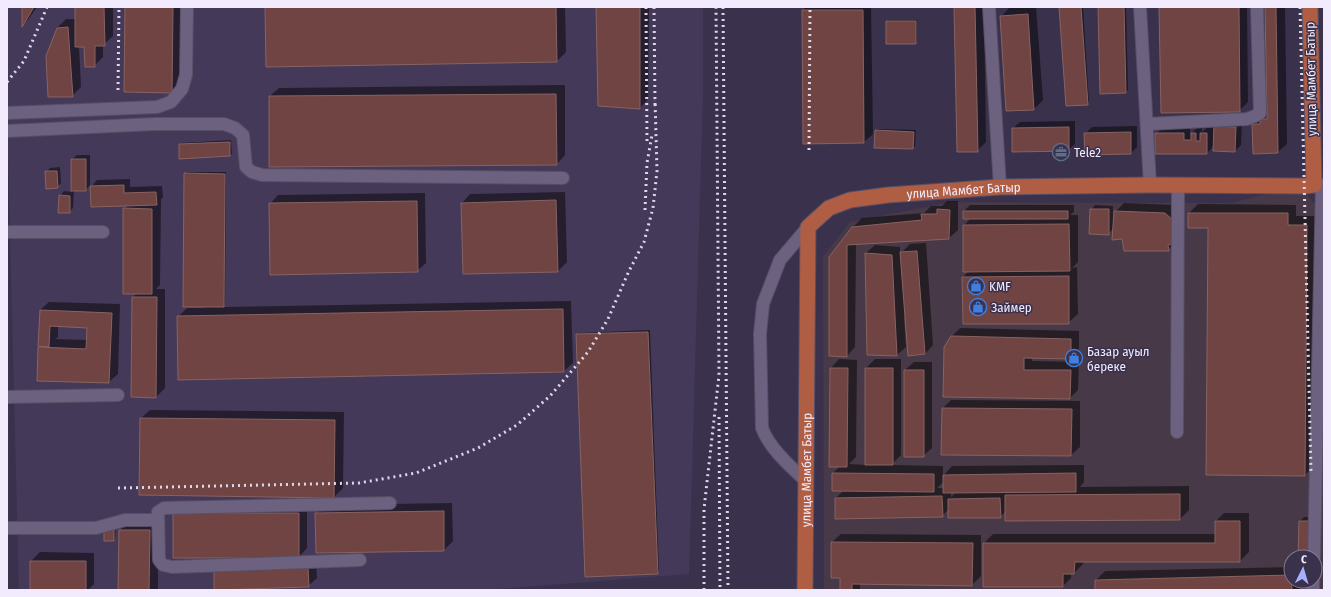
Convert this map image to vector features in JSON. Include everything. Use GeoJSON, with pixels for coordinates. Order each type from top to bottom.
{"type":"FeatureCollection","features":[{"type":"Feature","properties":{"kind":"main road","name":"улица Мамбет Батыр"},"geometry":{"type":"LineString","coordinates":[[805,590],[808,227],[829,208],[850,200],[888,195],[1000,187],[1320,185],[1310,7]]}},
{"type":"Feature","properties":{"kind":"street"},"geometry":{"type":"LineString","coordinates":[[7,114],[157,107],[171,102],[182,89],[186,75],[187,7]]}},
{"type":"Feature","properties":{"kind":"street"},"geometry":{"type":"LineString","coordinates":[[989,7],[1000,187]]}},
{"type":"Feature","properties":{"kind":"street"},"geometry":{"type":"LineString","coordinates":[[1140,7],[1150,186]]}},
{"type":"Feature","properties":{"kind":"street"},"geometry":{"type":"LineString","coordinates":[[1147,124],[1246,119],[1260,113],[1256,7]]}},
{"type":"Feature","properties":{"kind":"street"},"geometry":{"type":"LineString","coordinates":[[7,130],[154,124],[224,124],[235,128],[243,135],[246,167],[252,172],[262,175],[564,178]]}},
{"type":"Feature","properties":{"kind":"street"},"geometry":{"type":"LineString","coordinates":[[1314,549],[1320,185]]}},
{"type":"Feature","properties":{"kind":"street"},"geometry":{"type":"LineString","coordinates":[[1177,432],[1178,186]]}},
{"type":"Feature","properties":{"kind":"street"},"geometry":{"type":"LineString","coordinates":[[806,481],[768,441],[762,428],[760,334],[763,304],[780,260],[808,227]]}},
{"type":"Feature","properties":{"kind":"street"},"geometry":{"type":"LineString","coordinates":[[7,232],[104,232]]}},
{"type":"Feature","properties":{"kind":"street"},"geometry":{"type":"LineString","coordinates":[[7,397],[118,395]]}},
{"type":"Feature","properties":{"kind":"street"},"geometry":{"type":"LineString","coordinates":[[360,560],[172,566],[163,565],[159,560],[158,512],[164,508],[390,503]]}},
{"type":"Feature","properties":{"kind":"street"},"geometry":{"type":"LineString","coordinates":[[7,528],[96,528],[126,520],[158,520]]}},
{"type":"Feature","properties":{"kind":"shaded area"},"geometry":{"type":"Polygon","coordinates":[[[7,7],[703,7],[703,94],[689,574],[486,590],[19,590],[7,117],[7,7]]]}},
{"type":"Feature","properties":{"kind":"shaded area","name":"Базар ауыл береке"},"geometry":{"type":"Polygon","coordinates":[[[1299,185],[1324,215],[1324,590],[824,590],[823,257],[850,222],[951,202],[1232,203],[1299,185]]]}},
{"type":"Feature","properties":{"kind":"building"},"geometry":{"type":"Polygon","coordinates":[[[22,7],[34,7],[22,27],[22,7]]]}},
{"type":"Feature","properties":{"kind":"building"},"geometry":{"type":"Polygon","coordinates":[[[75,7],[104,7],[105,46],[95,46],[95,67],[85,67],[84,47],[75,47],[75,7]]]}},
{"type":"Feature","properties":{"kind":"building"},"geometry":{"type":"Polygon","coordinates":[[[125,7],[173,7],[172,93],[124,92],[125,7]]]}},
{"type":"Feature","properties":{"kind":"building"},"geometry":{"type":"Polygon","coordinates":[[[265,7],[556,7],[557,62],[266,67],[265,7]]]}},
{"type":"Feature","properties":{"kind":"building"},"geometry":{"type":"Polygon","coordinates":[[[596,7],[640,7],[640,109],[598,106],[596,7]]]}},
{"type":"Feature","properties":{"kind":"building"},"geometry":{"type":"Polygon","coordinates":[[[954,7],[975,7],[978,152],[957,152],[954,7]]]}},
{"type":"Feature","properties":{"kind":"building"},"geometry":{"type":"Polygon","coordinates":[[[1059,7],[1081,7],[1088,105],[1066,106],[1059,7]]]}},
{"type":"Feature","properties":{"kind":"building"},"geometry":{"type":"Polygon","coordinates":[[[1098,7],[1124,7],[1126,93],[1100,94],[1098,7]]]}},
{"type":"Feature","properties":{"kind":"building"},"geometry":{"type":"Polygon","coordinates":[[[1159,7],[1239,7],[1240,112],[1161,113],[1159,7]]]}},
{"type":"Feature","properties":{"kind":"building"},"geometry":{"type":"Polygon","coordinates":[[[1265,7],[1276,7],[1278,153],[1253,154],[1252,124],[1260,124],[1260,119],[1267,119],[1265,7]]]}},
{"type":"Feature","properties":{"kind":"building"},"geometry":{"type":"Polygon","coordinates":[[[802,10],[863,10],[864,143],[803,144],[802,10]]]}},
{"type":"Feature","properties":{"kind":"building"},"geometry":{"type":"Polygon","coordinates":[[[1028,14],[1034,110],[1006,111],[1000,16],[1028,14]]]}},
{"type":"Feature","properties":{"kind":"building"},"geometry":{"type":"Polygon","coordinates":[[[886,21],[916,21],[916,44],[886,44],[886,21]]]}},
{"type":"Feature","properties":{"kind":"building"},"geometry":{"type":"Polygon","coordinates":[[[68,27],[73,97],[48,97],[46,56],[57,28],[68,27]]]}},
{"type":"Feature","properties":{"kind":"building"},"geometry":{"type":"Polygon","coordinates":[[[556,94],[557,165],[269,167],[269,96],[556,94]]]}},
{"type":"Feature","properties":{"kind":"building"},"geometry":{"type":"Polygon","coordinates":[[[1214,126],[1236,127],[1235,152],[1213,151],[1214,126]]]}},
{"type":"Feature","properties":{"kind":"building"},"geometry":{"type":"Polygon","coordinates":[[[1069,127],[1069,151],[1012,152],[1012,128],[1069,127]]]}},
{"type":"Feature","properties":{"kind":"building"},"geometry":{"type":"Polygon","coordinates":[[[875,130],[914,132],[913,149],[874,148],[875,130]]]}},
{"type":"Feature","properties":{"kind":"building"},"geometry":{"type":"Polygon","coordinates":[[[1131,132],[1131,154],[1085,155],[1084,133],[1131,132]]]}},
{"type":"Feature","properties":{"kind":"building"},"geometry":{"type":"Polygon","coordinates":[[[1155,133],[1184,133],[1184,140],[1191,140],[1191,133],[1196,133],[1196,141],[1200,141],[1200,133],[1207,133],[1207,154],[1155,154],[1155,133]]]}},
{"type":"Feature","properties":{"kind":"building"},"geometry":{"type":"Polygon","coordinates":[[[230,142],[230,156],[179,159],[179,144],[230,142]]]}},
{"type":"Feature","properties":{"kind":"building"},"geometry":{"type":"Polygon","coordinates":[[[71,159],[86,159],[86,191],[71,191],[71,159]]]}},
{"type":"Feature","properties":{"kind":"building"},"geometry":{"type":"Polygon","coordinates":[[[45,171],[57,171],[58,188],[46,189],[45,171]]]}},
{"type":"Feature","properties":{"kind":"building"},"geometry":{"type":"Polygon","coordinates":[[[184,173],[225,174],[224,307],[183,307],[184,173]]]}},
{"type":"Feature","properties":{"kind":"building"},"geometry":{"type":"Polygon","coordinates":[[[124,185],[124,193],[156,192],[157,205],[91,207],[90,186],[124,185]]]}},
{"type":"Feature","properties":{"kind":"building"},"geometry":{"type":"Polygon","coordinates":[[[59,195],[70,196],[70,213],[58,213],[59,195]]]}},
{"type":"Feature","properties":{"kind":"building"},"geometry":{"type":"Polygon","coordinates":[[[556,200],[558,272],[463,274],[461,203],[556,200]]]}},
{"type":"Feature","properties":{"kind":"building"},"geometry":{"type":"Polygon","coordinates":[[[417,201],[418,272],[270,275],[269,203],[417,201]]]}},
{"type":"Feature","properties":{"kind":"building"},"geometry":{"type":"Polygon","coordinates":[[[123,208],[152,209],[152,294],[123,294],[123,208]]]}},
{"type":"Feature","properties":{"kind":"building"},"geometry":{"type":"Polygon","coordinates":[[[937,209],[950,210],[949,239],[847,245],[847,357],[829,356],[829,257],[852,227],[922,220],[921,214],[937,214],[937,209]]]}},
{"type":"Feature","properties":{"kind":"building"},"geometry":{"type":"Polygon","coordinates":[[[1090,209],[1109,209],[1109,235],[1089,234],[1090,209]]]}},
{"type":"Feature","properties":{"kind":"building"},"geometry":{"type":"Polygon","coordinates":[[[963,211],[1068,211],[1068,219],[963,219],[963,211]]]}},
{"type":"Feature","properties":{"kind":"building"},"geometry":{"type":"Polygon","coordinates":[[[1114,211],[1165,213],[1174,221],[1174,243],[1168,245],[1169,251],[1124,251],[1122,239],[1112,240],[1114,211]]]}},
{"type":"Feature","properties":{"kind":"building"},"geometry":{"type":"Polygon","coordinates":[[[1188,213],[1288,213],[1288,225],[1307,225],[1305,476],[1206,475],[1208,228],[1188,228],[1188,213]]]}},
{"type":"Feature","properties":{"kind":"building"},"geometry":{"type":"Polygon","coordinates":[[[1069,224],[1070,271],[963,272],[963,225],[1069,224]]]}},
{"type":"Feature","properties":{"kind":"building"},"geometry":{"type":"Polygon","coordinates":[[[917,251],[925,354],[908,356],[900,252],[917,251]]]}},
{"type":"Feature","properties":{"kind":"building"},"geometry":{"type":"Polygon","coordinates":[[[865,253],[892,255],[897,356],[867,355],[865,253]]]}},
{"type":"Feature","properties":{"kind":"building"},"geometry":{"type":"Polygon","coordinates":[[[1069,276],[1069,324],[963,324],[962,277],[1069,276]]]}},
{"type":"Feature","properties":{"kind":"building"},"geometry":{"type":"Polygon","coordinates":[[[132,297],[157,297],[156,398],[131,397],[132,297]]]}},
{"type":"Feature","properties":{"kind":"building"},"geometry":{"type":"Polygon","coordinates":[[[563,309],[564,372],[178,380],[177,316],[563,309]]]}},
{"type":"Feature","properties":{"kind":"building"},"geometry":{"type":"Polygon","coordinates":[[[40,310],[112,313],[109,383],[37,381],[38,347],[86,349],[87,328],[50,326],[49,347],[38,346],[40,310]]]}},
{"type":"Feature","properties":{"kind":"building"},"geometry":{"type":"Polygon","coordinates":[[[648,332],[658,574],[585,577],[576,334],[648,332]]]}},
{"type":"Feature","properties":{"kind":"building"},"geometry":{"type":"Polygon","coordinates":[[[951,336],[1071,339],[1071,359],[1024,358],[1024,370],[1071,370],[1070,399],[943,397],[944,347],[951,336]]]}},
{"type":"Feature","properties":{"kind":"building"},"geometry":{"type":"Polygon","coordinates":[[[830,368],[848,368],[847,467],[829,467],[830,368]]]}},
{"type":"Feature","properties":{"kind":"building"},"geometry":{"type":"Polygon","coordinates":[[[865,368],[893,368],[893,465],[865,465],[865,368]]]}},
{"type":"Feature","properties":{"kind":"building"},"geometry":{"type":"Polygon","coordinates":[[[904,370],[924,370],[924,457],[904,457],[904,370]]]}},
{"type":"Feature","properties":{"kind":"building"},"geometry":{"type":"Polygon","coordinates":[[[942,408],[1072,409],[1071,456],[941,455],[942,408]]]}},
{"type":"Feature","properties":{"kind":"building"},"geometry":{"type":"Polygon","coordinates":[[[140,418],[335,420],[334,498],[139,495],[140,418]]]}},
{"type":"Feature","properties":{"kind":"building"},"geometry":{"type":"Polygon","coordinates":[[[832,473],[934,474],[934,492],[832,491],[832,473]]]}},
{"type":"Feature","properties":{"kind":"building"},"geometry":{"type":"Polygon","coordinates":[[[1076,473],[1076,492],[943,493],[943,475],[1076,473]]]}},
{"type":"Feature","properties":{"kind":"building"},"geometry":{"type":"Polygon","coordinates":[[[1180,494],[1180,520],[1005,521],[1005,495],[1180,494]]]}},
{"type":"Feature","properties":{"kind":"building"},"geometry":{"type":"Polygon","coordinates":[[[942,496],[943,517],[835,519],[835,498],[942,496]]]}},
{"type":"Feature","properties":{"kind":"building"},"geometry":{"type":"Polygon","coordinates":[[[1000,498],[1001,518],[948,518],[948,499],[1000,498]]]}},
{"type":"Feature","properties":{"kind":"building"},"geometry":{"type":"Polygon","coordinates":[[[444,511],[444,551],[316,553],[315,513],[444,511]]]}},
{"type":"Feature","properties":{"kind":"building"},"geometry":{"type":"Polygon","coordinates":[[[173,513],[299,513],[299,558],[173,558],[173,513]]]}},
{"type":"Feature","properties":{"kind":"building"},"geometry":{"type":"Polygon","coordinates":[[[1215,521],[1240,521],[1240,562],[1075,562],[1074,574],[1063,574],[1063,587],[983,587],[983,543],[1215,543],[1215,521]]]}},
{"type":"Feature","properties":{"kind":"building"},"geometry":{"type":"Polygon","coordinates":[[[1299,521],[1310,521],[1309,549],[1298,549],[1299,521]]]}},
{"type":"Feature","properties":{"kind":"building"},"geometry":{"type":"Polygon","coordinates":[[[104,529],[114,529],[114,541],[104,541],[104,529]]]}},
{"type":"Feature","properties":{"kind":"building"},"geometry":{"type":"Polygon","coordinates":[[[119,530],[150,530],[149,590],[118,590],[119,530]]]}},
{"type":"Feature","properties":{"kind":"building"},"geometry":{"type":"Polygon","coordinates":[[[831,542],[973,543],[972,586],[852,584],[852,590],[840,590],[840,578],[831,578],[831,542]]]}},
{"type":"Feature","properties":{"kind":"building"},"geometry":{"type":"Polygon","coordinates":[[[30,561],[86,561],[86,590],[30,590],[30,561]]]}},
{"type":"Feature","properties":{"kind":"building"},"geometry":{"type":"Polygon","coordinates":[[[308,567],[309,587],[214,590],[214,570],[308,567]]]}},
{"type":"Feature","properties":{"kind":"building"},"geometry":{"type":"Polygon","coordinates":[[[1283,575],[1283,589],[1292,590],[1095,590],[1095,580],[1283,575]]]}},
{"type":"Feature","properties":{"kind":"railway"},"geometry":{"type":"LineString","coordinates":[[7,82],[24,61],[47,7]]}},
{"type":"Feature","properties":{"kind":"railway"},"geometry":{"type":"LineString","coordinates":[[118,90],[119,7]]}},
{"type":"Feature","properties":{"kind":"railway"},"geometry":{"type":"LineString","coordinates":[[646,7],[647,143]]}},
{"type":"Feature","properties":{"kind":"railway"},"geometry":{"type":"LineString","coordinates":[[654,7],[655,105]]}},
{"type":"Feature","properties":{"kind":"railway"},"geometry":{"type":"LineString","coordinates":[[704,590],[704,509],[719,375],[716,7]]}},
{"type":"Feature","properties":{"kind":"railway"},"geometry":{"type":"LineString","coordinates":[[723,7],[728,590]]}},
{"type":"Feature","properties":{"kind":"railway"},"geometry":{"type":"LineString","coordinates":[[809,150],[810,7]]}},
{"type":"Feature","properties":{"kind":"railway"},"geometry":{"type":"LineString","coordinates":[[1300,7],[1311,472]]}},
{"type":"Feature","properties":{"kind":"railway"},"geometry":{"type":"LineString","coordinates":[[118,488],[359,483],[416,473],[478,448],[517,425],[550,396],[588,352],[608,319],[629,271],[644,242],[653,208],[657,171],[655,100]]}},
{"type":"Feature","properties":{"kind":"railway"},"geometry":{"type":"LineString","coordinates":[[645,210],[647,163],[652,135]]}},
{"type":"Feature","properties":{"kind":"railway"},"geometry":{"type":"LineString","coordinates":[[719,417],[720,590]]}},
{"type":"Feature","properties":{"kind":"place","name":"Tele2"},"geometry":{"type":"Point","coordinates":[1061,152]}},
{"type":"Feature","properties":{"kind":"place","name":"KMF"},"geometry":{"type":"Point","coordinates":[976,286]}},
{"type":"Feature","properties":{"kind":"place","name":"Займер"},"geometry":{"type":"Point","coordinates":[978,307]}},
{"type":"Feature","properties":{"kind":"place","name":"Базар ауыл береке"},"geometry":{"type":"Point","coordinates":[1074,358]}}]}
